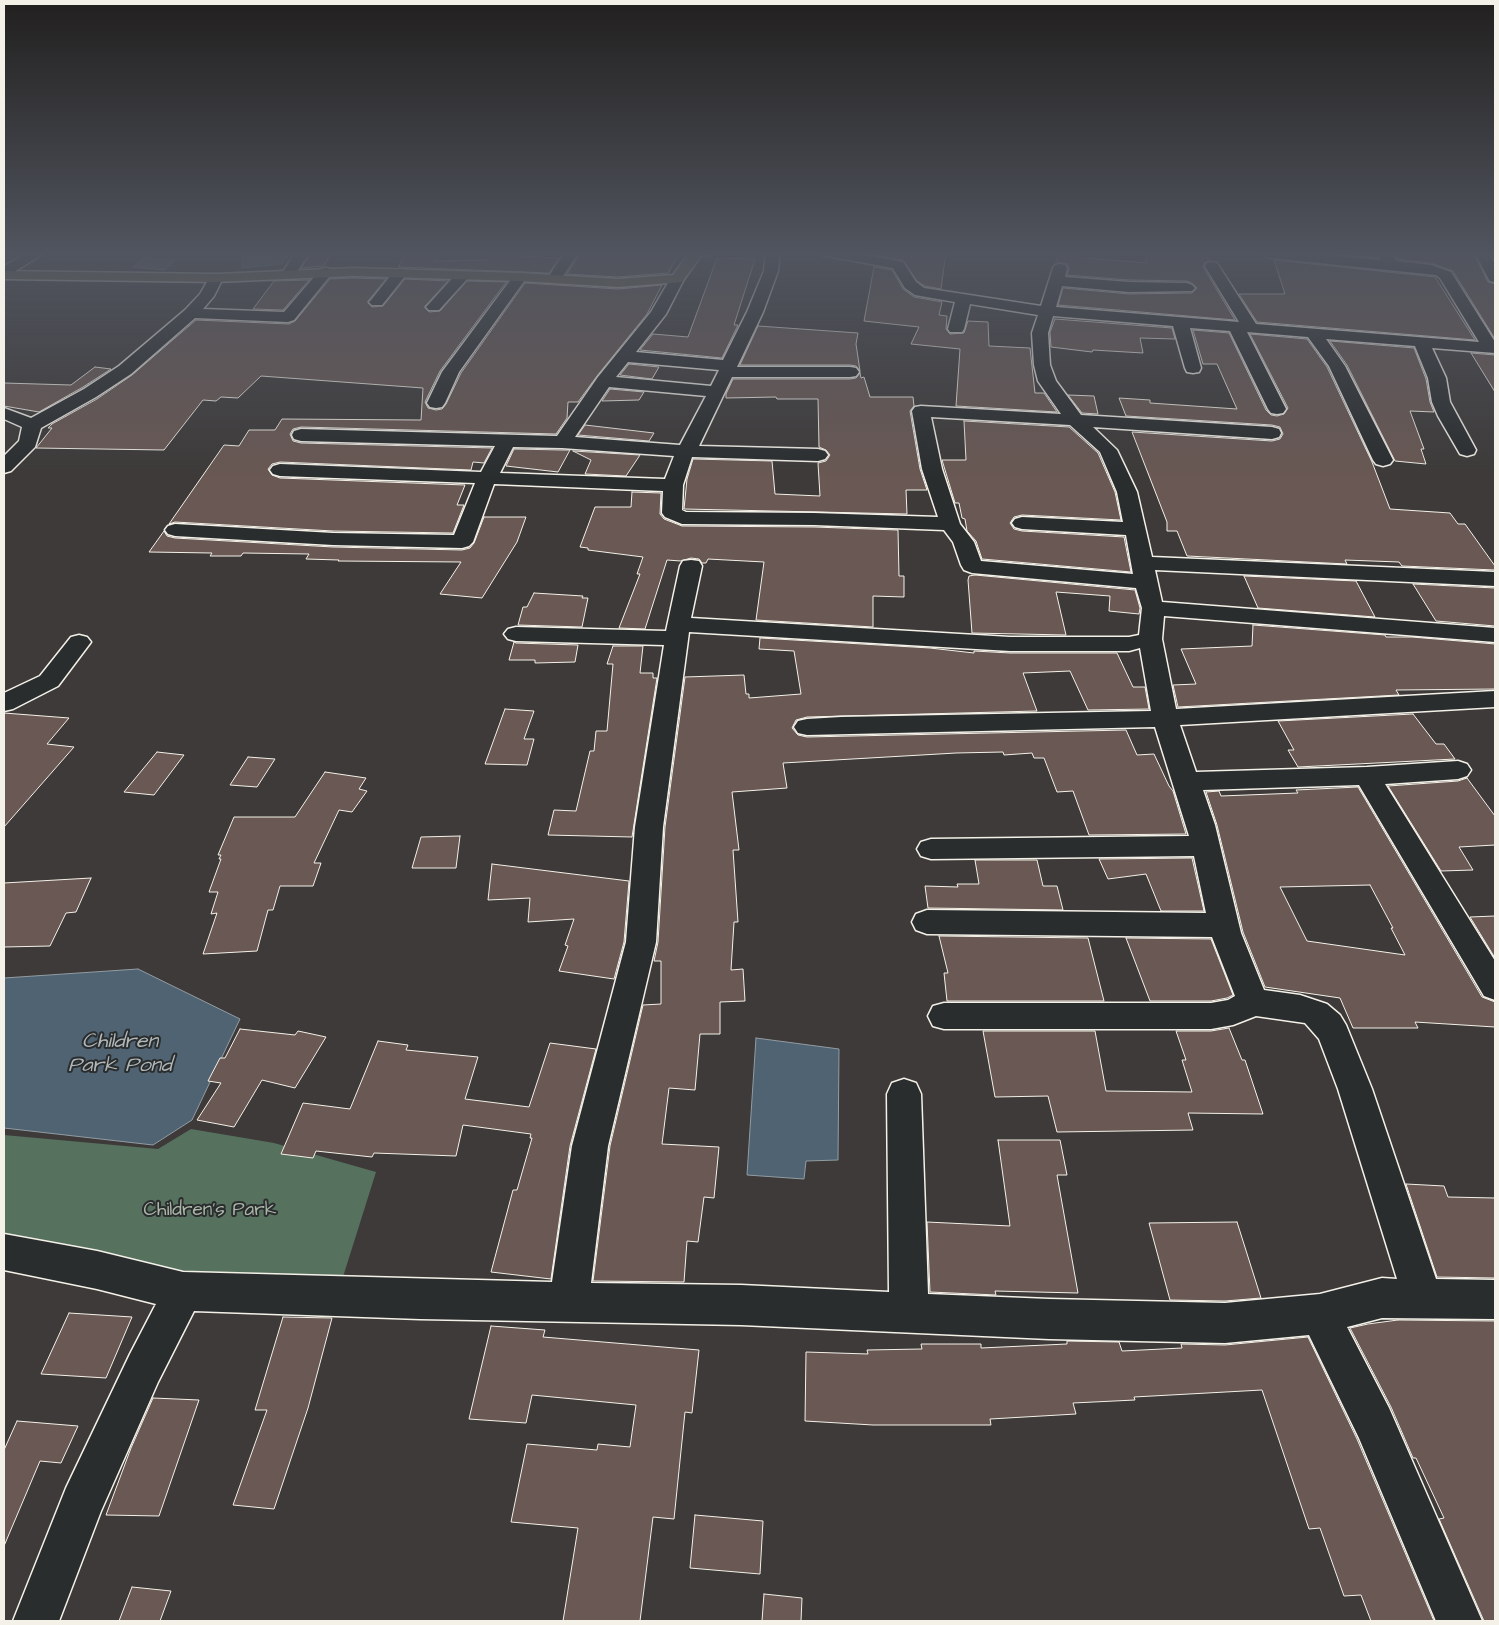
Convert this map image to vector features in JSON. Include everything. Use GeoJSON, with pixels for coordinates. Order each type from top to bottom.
{"type":"FeatureCollection","features":[{"type":"Feature","properties":{"kind":"street"},"geometry":{"type":"LineString","coordinates":[[4,466],[28,442],[32,425],[82,398],[125,370],[173,328]]}},
{"type":"Feature","properties":{"kind":"street"},"geometry":{"type":"LineString","coordinates":[[436,403],[451,372],[483,328]]}},
{"type":"Feature","properties":{"kind":"street"},"geometry":{"type":"LineString","coordinates":[[562,442],[604,381],[646,328]]}},
{"type":"Feature","properties":{"kind":"street"},"geometry":{"type":"LineString","coordinates":[[748,328],[692,443],[685,451],[673,485],[672,514],[682,518],[814,518],[950,524]]}},
{"type":"Feature","properties":{"kind":"street"},"geometry":{"type":"LineString","coordinates":[[1041,328],[1042,365],[1047,381],[1075,420],[1108,450],[1127,492],[1153,608],[1150,639],[1165,718],[1206,846],[1224,925],[1253,1002]]}},
{"type":"Feature","properties":{"kind":"street"},"geometry":{"type":"LineString","coordinates":[[1182,328],[1193,368]]}},
{"type":"Feature","properties":{"kind":"street"},"geometry":{"type":"LineString","coordinates":[[1242,328],[1250,352],[1277,409]]}},
{"type":"Feature","properties":{"kind":"street"},"geometry":{"type":"LineString","coordinates":[[1251,328],[1493,348]]}},
{"type":"Feature","properties":{"kind":"street"},"geometry":{"type":"LineString","coordinates":[[1480,328],[1493,348]]}},
{"type":"Feature","properties":{"kind":"street"},"geometry":{"type":"LineString","coordinates":[[1314,334],[1337,366],[1383,460]]}},
{"type":"Feature","properties":{"kind":"street"},"geometry":{"type":"LineString","coordinates":[[1421,342],[1437,378],[1441,402],[1467,450]]}},
{"type":"Feature","properties":{"kind":"street"},"geometry":{"type":"LineString","coordinates":[[623,356],[728,369],[850,372]]}},
{"type":"Feature","properties":{"kind":"street"},"geometry":{"type":"LineString","coordinates":[[604,381],[717,392]]}},
{"type":"Feature","properties":{"kind":"street"},"geometry":{"type":"LineString","coordinates":[[1272,434],[921,411],[932,470],[950,524],[963,542],[970,561],[975,567],[1144,573],[1495,579]]}},
{"type":"Feature","properties":{"kind":"street"},"geometry":{"type":"LineString","coordinates":[[4,413],[32,425]]}},
{"type":"Feature","properties":{"kind":"street"},"geometry":{"type":"LineString","coordinates":[[301,435],[562,442],[685,451],[818,456]]}},
{"type":"Feature","properties":{"kind":"street"},"geometry":{"type":"LineString","coordinates":[[175,530],[332,539],[462,542],[487,478],[507,441]]}},
{"type":"Feature","properties":{"kind":"street"},"geometry":{"type":"LineString","coordinates":[[280,470],[673,485]]}},
{"type":"Feature","properties":{"kind":"street"},"geometry":{"type":"LineString","coordinates":[[1022,523],[1135,529]]}},
{"type":"Feature","properties":{"kind":"street"},"geometry":{"type":"LineString","coordinates":[[569,1302],[590,1146],[641,942],[649,827],[678,631],[691,566]]}},
{"type":"Feature","properties":{"kind":"street"},"geometry":{"type":"LineString","coordinates":[[1153,608],[1317,620],[1423,631],[1495,635]]}},
{"type":"Feature","properties":{"kind":"street"},"geometry":{"type":"LineString","coordinates":[[516,634],[678,631],[1010,644],[1129,644],[1150,639]]}},
{"type":"Feature","properties":{"kind":"street"},"geometry":{"type":"LineString","coordinates":[[4,703],[49,681],[79,642]]}},
{"type":"Feature","properties":{"kind":"street"},"geometry":{"type":"LineString","coordinates":[[807,727],[1165,718],[1495,699]]}},
{"type":"Feature","properties":{"kind":"street"},"geometry":{"type":"LineString","coordinates":[[1186,781],[1367,776],[1458,770]]}},
{"type":"Feature","properties":{"kind":"street"},"geometry":{"type":"LineString","coordinates":[[1367,776],[1495,987]]}},
{"type":"Feature","properties":{"kind":"street"},"geometry":{"type":"LineString","coordinates":[[932,849],[1206,846]]}},
{"type":"Feature","properties":{"kind":"street"},"geometry":{"type":"LineString","coordinates":[[927,922],[1224,925]]}},
{"type":"Feature","properties":{"kind":"street"},"geometry":{"type":"LineString","coordinates":[[944,1016],[1211,1016],[1233,1012],[1253,1002],[1300,1008],[1316,1013],[1328,1025],[1334,1035],[1355,1089],[1423,1298]]}},
{"type":"Feature","properties":{"kind":"street"},"geometry":{"type":"LineString","coordinates":[[904,1094],[909,1313]]}},
{"type":"Feature","properties":{"kind":"street"},"geometry":{"type":"LineString","coordinates":[[4,1252],[97,1270],[183,1291],[741,1305],[909,1313],[1225,1323],[1320,1314],[1382,1298],[1495,1299]]}},
{"type":"Feature","properties":{"kind":"street"},"geometry":{"type":"LineString","coordinates":[[36,1621],[82,1504],[144,1368],[183,1291]]}},
{"type":"Feature","properties":{"kind":"street"},"geometry":{"type":"LineString","coordinates":[[1320,1314],[1374,1423],[1459,1621]]}},
{"type":"Feature","properties":{"kind":"green space","name":"Children's Park"},"geometry":{"type":"Polygon","coordinates":[[[191,1129],[274,1143],[376,1172],[342,1280],[181,1287],[4,1248],[4,1135],[158,1149],[191,1129]]]}},
{"type":"Feature","properties":{"kind":"water","name":"Children Park Pond"},"geometry":{"type":"Polygon","coordinates":[[[138,969],[240,1019],[192,1120],[153,1145],[4,1128],[4,978],[138,969]]]}},
{"type":"Feature","properties":{"kind":"water"},"geometry":{"type":"Polygon","coordinates":[[[756,1038],[839,1049],[838,1160],[806,1161],[804,1179],[747,1175],[756,1038]]]}},
{"type":"Feature","properties":{"kind":"building"},"geometry":{"type":"Polygon","coordinates":[[[187,328],[472,328],[440,371],[425,402],[428,408],[436,410],[442,409],[446,404],[461,373],[493,328],[636,328],[578,402],[568,402],[567,418],[556,434],[301,427],[293,429],[290,434],[293,441],[301,443],[492,448],[484,463],[473,462],[471,470],[280,462],[272,464],[268,469],[272,475],[280,478],[465,485],[457,505],[464,505],[453,533],[333,531],[175,522],[169,524],[224,445],[239,446],[249,430],[275,430],[282,419],[421,420],[423,388],[261,376],[238,398],[221,397],[216,401],[203,400],[164,450],[36,448],[52,428],[48,428],[52,424],[97,399],[132,375],[187,328]]]}},
{"type":"Feature","properties":{"kind":"building"},"geometry":{"type":"Polygon","coordinates":[[[691,328],[737,328],[722,358],[640,350],[653,334],[688,337],[691,328]]]}},
{"type":"Feature","properties":{"kind":"building"},"geometry":{"type":"Polygon","coordinates":[[[757,328],[858,333],[856,344],[860,371],[856,366],[850,365],[740,365],[757,328]]]}},
{"type":"Feature","properties":{"kind":"building"},"geometry":{"type":"Polygon","coordinates":[[[919,328],[946,328],[950,334],[964,333],[966,328],[988,328],[989,346],[1030,348],[1035,393],[1044,393],[1057,412],[956,406],[960,349],[911,344],[919,328]]]}},
{"type":"Feature","properties":{"kind":"building"},"geometry":{"type":"Polygon","coordinates":[[[1052,328],[1170,328],[1172,328],[1175,339],[1140,338],[1143,353],[1093,350],[1092,352],[1051,347],[1052,328]]]}},
{"type":"Feature","properties":{"kind":"building"},"geometry":{"type":"Polygon","coordinates":[[[1328,328],[1467,328],[1475,340],[1328,328]]]}},
{"type":"Feature","properties":{"kind":"building"},"geometry":{"type":"Polygon","coordinates":[[[1488,328],[1495,328],[1495,339],[1488,328]]]}},
{"type":"Feature","properties":{"kind":"building"},"geometry":{"type":"Polygon","coordinates":[[[1193,330],[1229,333],[1266,410],[1271,415],[1277,416],[1284,414],[1288,408],[1250,334],[1307,339],[1327,367],[1372,462],[1390,509],[1450,513],[1458,524],[1465,524],[1495,566],[1495,570],[1402,566],[1399,562],[1345,560],[1347,564],[1187,556],[1177,531],[1167,531],[1167,522],[1132,432],[1272,441],[1280,439],[1283,434],[1280,427],[1272,425],[1126,416],[1119,398],[1150,400],[1150,403],[1237,409],[1217,364],[1203,364],[1193,330]]]}},
{"type":"Feature","properties":{"kind":"building"},"geometry":{"type":"Polygon","coordinates":[[[1330,341],[1414,348],[1426,379],[1430,402],[1434,412],[1410,411],[1424,449],[1421,449],[1426,464],[1395,461],[1347,365],[1330,341]]]}},
{"type":"Feature","properties":{"kind":"building"},"geometry":{"type":"Polygon","coordinates":[[[1471,353],[1495,355],[1495,392],[1471,353]]]}},
{"type":"Feature","properties":{"kind":"building"},"geometry":{"type":"Polygon","coordinates":[[[629,364],[659,367],[652,379],[620,375],[629,364]]]}},
{"type":"Feature","properties":{"kind":"building"},"geometry":{"type":"Polygon","coordinates":[[[95,367],[111,369],[39,412],[4,406],[4,383],[71,385],[95,367]]]}},
{"type":"Feature","properties":{"kind":"building"},"geometry":{"type":"Polygon","coordinates":[[[860,373],[861,378],[864,377],[870,397],[913,397],[914,406],[910,411],[920,469],[927,490],[906,490],[907,514],[684,509],[687,479],[693,459],[772,461],[775,494],[820,496],[818,463],[826,461],[830,455],[826,450],[819,447],[818,399],[777,399],[776,397],[726,398],[733,379],[850,379],[856,378],[860,373]]]}},
{"type":"Feature","properties":{"kind":"building"},"geometry":{"type":"Polygon","coordinates":[[[610,389],[644,392],[639,400],[602,401],[610,389]]]}},
{"type":"Feature","properties":{"kind":"building"},"geometry":{"type":"Polygon","coordinates":[[[1068,395],[1094,396],[1098,414],[1082,413],[1068,395]]]}},
{"type":"Feature","properties":{"kind":"building"},"geometry":{"type":"Polygon","coordinates":[[[964,421],[1069,427],[1098,453],[1115,492],[1121,520],[1022,515],[1014,517],[1010,523],[1014,529],[1022,531],[1124,537],[1131,572],[982,559],[976,541],[967,531],[959,503],[955,503],[942,460],[966,460],[964,421]]]}},
{"type":"Feature","properties":{"kind":"building"},"geometry":{"type":"Polygon","coordinates":[[[585,425],[654,433],[649,441],[578,435],[585,425]]]}},
{"type":"Feature","properties":{"kind":"building"},"geometry":{"type":"Polygon","coordinates":[[[514,449],[570,450],[558,472],[506,466],[514,449]]]}},
{"type":"Feature","properties":{"kind":"building"},"geometry":{"type":"Polygon","coordinates":[[[573,451],[640,455],[626,476],[585,474],[591,460],[573,451]]]}},
{"type":"Feature","properties":{"kind":"building"},"geometry":{"type":"Polygon","coordinates":[[[632,492],[661,493],[660,514],[664,519],[682,526],[898,530],[899,576],[904,576],[904,597],[873,596],[873,627],[756,620],[764,562],[708,559],[706,563],[702,563],[699,559],[691,558],[681,561],[667,560],[645,629],[619,628],[640,574],[637,574],[643,557],[588,550],[588,548],[580,547],[595,507],[631,507],[632,492]]]}},
{"type":"Feature","properties":{"kind":"building"},"geometry":{"type":"Polygon","coordinates":[[[484,517],[526,517],[517,542],[482,598],[440,594],[461,562],[306,559],[309,554],[243,553],[241,556],[210,556],[212,553],[149,552],[164,531],[167,536],[175,538],[333,547],[462,550],[470,548],[474,543],[484,517]]]}},
{"type":"Feature","properties":{"kind":"building"},"geometry":{"type":"Polygon","coordinates":[[[975,575],[1135,590],[1140,608],[1139,614],[1109,611],[1110,596],[1056,592],[1066,635],[972,633],[968,580],[969,576],[975,575]]]}},
{"type":"Feature","properties":{"kind":"building"},"geometry":{"type":"Polygon","coordinates":[[[1244,576],[1356,581],[1375,617],[1258,608],[1244,576]]]}},
{"type":"Feature","properties":{"kind":"building"},"geometry":{"type":"Polygon","coordinates":[[[1413,584],[1495,588],[1495,626],[1436,621],[1413,584]]]}},
{"type":"Feature","properties":{"kind":"building"},"geometry":{"type":"Polygon","coordinates":[[[534,593],[583,596],[582,598],[588,598],[582,627],[518,625],[523,607],[527,607],[534,593]]]}},
{"type":"Feature","properties":{"kind":"building"},"geometry":{"type":"Polygon","coordinates":[[[1253,625],[1385,635],[1386,637],[1412,637],[1495,644],[1495,689],[1396,690],[1399,695],[1178,707],[1173,685],[1196,684],[1181,649],[1252,646],[1253,625]]]}},
{"type":"Feature","properties":{"kind":"building"},"geometry":{"type":"Polygon","coordinates":[[[760,638],[930,648],[974,653],[974,651],[1117,653],[1133,687],[1145,687],[1149,709],[1088,710],[1070,671],[1023,673],[1037,711],[807,717],[796,720],[792,728],[798,735],[807,737],[1126,730],[1137,755],[1154,754],[1173,791],[1186,834],[1089,835],[1073,791],[1057,792],[1044,758],[1034,758],[1032,753],[1004,755],[1003,752],[956,753],[783,763],[787,788],[732,792],[739,850],[733,850],[738,922],[734,922],[731,970],[743,969],[745,1001],[720,1002],[720,1034],[700,1034],[695,1090],[669,1088],[662,1144],[719,1147],[714,1198],[704,1197],[698,1242],[687,1241],[684,1282],[593,1281],[610,1146],[643,1005],[661,1004],[661,961],[654,961],[658,942],[665,827],[685,677],[744,675],[746,694],[749,694],[749,698],[801,694],[794,651],[759,649],[760,638]]]}},
{"type":"Feature","properties":{"kind":"building"},"geometry":{"type":"Polygon","coordinates":[[[514,642],[578,645],[575,662],[535,663],[535,660],[509,660],[514,642]]]}},
{"type":"Feature","properties":{"kind":"building"},"geometry":{"type":"Polygon","coordinates":[[[613,646],[643,646],[640,673],[653,673],[653,678],[657,678],[632,837],[548,835],[554,810],[576,811],[590,751],[594,751],[596,731],[607,731],[613,664],[607,664],[613,646]]]}},
{"type":"Feature","properties":{"kind":"building"},"geometry":{"type":"Polygon","coordinates":[[[505,709],[534,711],[524,739],[534,739],[527,765],[485,764],[505,709]]]}},
{"type":"Feature","properties":{"kind":"building"},"geometry":{"type":"Polygon","coordinates":[[[4,713],[69,718],[47,744],[74,747],[4,827],[4,713]]]}},
{"type":"Feature","properties":{"kind":"building"},"geometry":{"type":"Polygon","coordinates":[[[1413,714],[1436,744],[1444,744],[1455,759],[1298,767],[1288,750],[1294,750],[1278,721],[1413,714]]]}},
{"type":"Feature","properties":{"kind":"building"},"geometry":{"type":"Polygon","coordinates":[[[157,752],[184,755],[154,795],[124,792],[157,752]]]}},
{"type":"Feature","properties":{"kind":"building"},"geometry":{"type":"Polygon","coordinates":[[[248,757],[275,759],[257,787],[230,785],[248,757]]]}},
{"type":"Feature","properties":{"kind":"building"},"geometry":{"type":"Polygon","coordinates":[[[325,772],[366,778],[359,789],[367,791],[352,812],[339,810],[314,863],[321,863],[313,886],[280,886],[273,910],[268,910],[257,951],[203,954],[217,913],[211,914],[218,892],[209,892],[221,859],[219,859],[221,855],[218,855],[234,817],[295,817],[325,772]]]}},
{"type":"Feature","properties":{"kind":"building"},"geometry":{"type":"Polygon","coordinates":[[[1467,778],[1495,816],[1495,845],[1459,847],[1473,870],[1441,871],[1388,786],[1458,781],[1467,778]]]}},
{"type":"Feature","properties":{"kind":"building"},"geometry":{"type":"Polygon","coordinates":[[[1358,787],[1482,997],[1495,1002],[1495,1027],[1415,1022],[1418,1028],[1353,1028],[1340,998],[1265,987],[1243,932],[1217,825],[1206,792],[1219,791],[1221,796],[1298,793],[1296,790],[1358,787]],[[1370,885],[1280,887],[1307,941],[1405,955],[1391,928],[1393,928],[1370,885]]]}},
{"type":"Feature","properties":{"kind":"building"},"geometry":{"type":"Polygon","coordinates":[[[460,836],[456,868],[412,868],[421,837],[460,836]]]}},
{"type":"Feature","properties":{"kind":"building"},"geometry":{"type":"Polygon","coordinates":[[[1192,858],[1204,911],[1161,911],[1146,874],[1108,879],[1099,859],[1192,858]]]}},
{"type":"Feature","properties":{"kind":"building"},"geometry":{"type":"Polygon","coordinates":[[[975,860],[1037,860],[1043,886],[1057,886],[1063,910],[928,908],[925,886],[958,887],[957,884],[979,884],[975,860]]]}},
{"type":"Feature","properties":{"kind":"building"},"geometry":{"type":"Polygon","coordinates":[[[492,864],[629,881],[624,942],[614,979],[559,971],[568,946],[565,945],[574,919],[528,922],[530,898],[488,900],[492,864]]]}},
{"type":"Feature","properties":{"kind":"building"},"geometry":{"type":"Polygon","coordinates":[[[91,878],[76,912],[66,913],[50,946],[4,947],[4,883],[91,878]]]}},
{"type":"Feature","properties":{"kind":"building"},"geometry":{"type":"Polygon","coordinates":[[[1495,916],[1495,958],[1470,917],[1495,916]]]}},
{"type":"Feature","properties":{"kind":"building"},"geometry":{"type":"Polygon","coordinates":[[[939,936],[1088,938],[1104,1001],[947,1001],[944,973],[948,973],[939,936]]]}},
{"type":"Feature","properties":{"kind":"building"},"geometry":{"type":"Polygon","coordinates":[[[1126,938],[1211,939],[1233,995],[1211,1001],[1150,1001],[1126,938]]]}},
{"type":"Feature","properties":{"kind":"building"},"geometry":{"type":"Polygon","coordinates":[[[1229,1028],[1242,1060],[1245,1060],[1263,1114],[1188,1113],[1193,1130],[1057,1132],[1048,1096],[995,1097],[983,1031],[1095,1031],[1106,1091],[1192,1092],[1182,1060],[1186,1060],[1176,1031],[1211,1031],[1229,1028]]]}},
{"type":"Feature","properties":{"kind":"building"},"geometry":{"type":"Polygon","coordinates":[[[240,1029],[295,1035],[298,1031],[326,1037],[295,1088],[262,1080],[234,1127],[197,1120],[221,1083],[208,1081],[220,1058],[225,1058],[240,1029]]]}},
{"type":"Feature","properties":{"kind":"building"},"geometry":{"type":"Polygon","coordinates":[[[378,1041],[408,1045],[406,1050],[478,1057],[465,1099],[529,1107],[550,1043],[596,1049],[570,1146],[551,1279],[491,1272],[513,1190],[517,1190],[532,1138],[530,1138],[531,1134],[463,1125],[456,1156],[374,1153],[372,1157],[316,1151],[313,1158],[281,1154],[303,1103],[350,1109],[378,1041]]]}},
{"type":"Feature","properties":{"kind":"building"},"geometry":{"type":"Polygon","coordinates":[[[998,1140],[1060,1140],[1067,1175],[1057,1175],[1078,1293],[995,1291],[996,1295],[930,1292],[927,1222],[1010,1226],[998,1140]]]}},
{"type":"Feature","properties":{"kind":"building"},"geometry":{"type":"Polygon","coordinates":[[[1406,1184],[1444,1186],[1448,1197],[1495,1198],[1495,1278],[1437,1277],[1406,1184]]]}},
{"type":"Feature","properties":{"kind":"building"},"geometry":{"type":"Polygon","coordinates":[[[1237,1222],[1261,1298],[1225,1301],[1170,1300],[1149,1223],[1237,1222]]]}},
{"type":"Feature","properties":{"kind":"building"},"geometry":{"type":"Polygon","coordinates":[[[69,1313],[132,1317],[106,1378],[41,1374],[69,1313]]]}},
{"type":"Feature","properties":{"kind":"building"},"geometry":{"type":"Polygon","coordinates":[[[283,1317],[332,1318],[308,1408],[274,1509],[233,1505],[267,1410],[255,1410],[283,1317]]]}},
{"type":"Feature","properties":{"kind":"building"},"geometry":{"type":"Polygon","coordinates":[[[1398,1320],[1495,1321],[1495,1621],[1484,1621],[1439,1519],[1444,1518],[1416,1458],[1413,1458],[1391,1407],[1350,1328],[1398,1320]]]}},
{"type":"Feature","properties":{"kind":"building"},"geometry":{"type":"Polygon","coordinates":[[[491,1326],[545,1330],[543,1337],[699,1350],[692,1413],[685,1412],[674,1519],[653,1517],[640,1621],[563,1621],[578,1528],[511,1522],[527,1444],[597,1450],[598,1444],[630,1447],[636,1405],[532,1395],[526,1423],[469,1419],[491,1326]]]}},
{"type":"Feature","properties":{"kind":"building"},"geometry":{"type":"Polygon","coordinates":[[[1308,1337],[1357,1439],[1434,1621],[1371,1621],[1361,1595],[1344,1596],[1320,1528],[1309,1529],[1262,1390],[1134,1397],[1135,1400],[1073,1403],[1076,1414],[990,1419],[991,1425],[873,1425],[805,1421],[806,1352],[868,1354],[867,1350],[922,1349],[921,1344],[981,1344],[981,1348],[1067,1344],[1067,1341],[1119,1342],[1122,1351],[1182,1348],[1181,1344],[1225,1345],[1308,1337]]]}},
{"type":"Feature","properties":{"kind":"building"},"geometry":{"type":"Polygon","coordinates":[[[153,1398],[199,1400],[159,1516],[106,1515],[131,1448],[153,1398]]]}},
{"type":"Feature","properties":{"kind":"building"},"geometry":{"type":"Polygon","coordinates":[[[17,1421],[78,1426],[61,1463],[40,1461],[4,1546],[4,1450],[17,1421]]]}},
{"type":"Feature","properties":{"kind":"building"},"geometry":{"type":"Polygon","coordinates":[[[695,1515],[763,1521],[760,1574],[690,1568],[695,1515]]]}},
{"type":"Feature","properties":{"kind":"building"},"geometry":{"type":"Polygon","coordinates":[[[132,1587],[171,1591],[160,1621],[119,1621],[132,1587]]]}},
{"type":"Feature","properties":{"kind":"building"},"geometry":{"type":"Polygon","coordinates":[[[764,1594],[802,1598],[801,1621],[762,1621],[764,1594]]]}}]}
